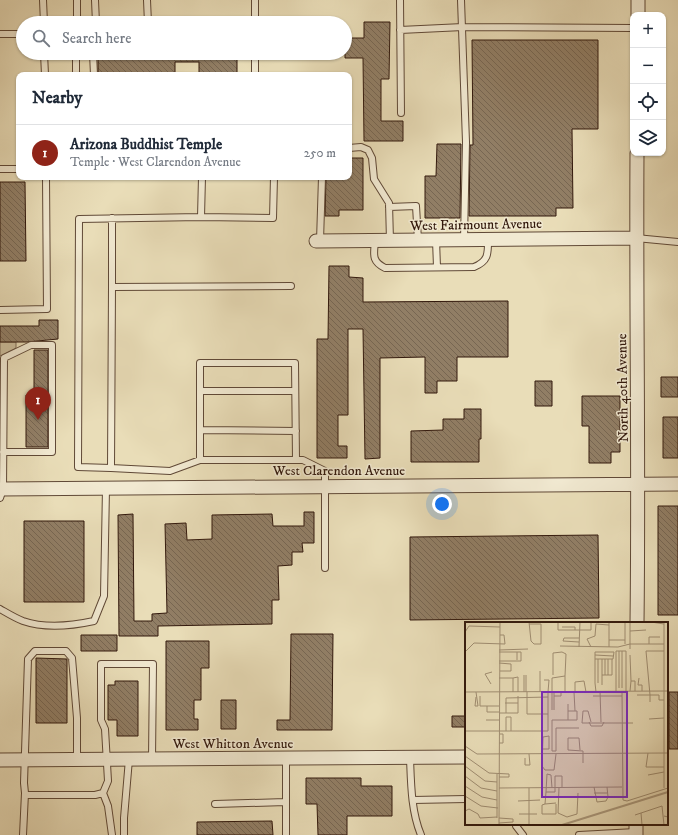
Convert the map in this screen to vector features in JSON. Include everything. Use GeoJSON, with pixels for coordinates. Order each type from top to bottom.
{"type":"FeatureCollection","features":[{"type":"Feature","properties":{"kind":"street"},"geometry":{"type":"LineString","coordinates":[[638,0],[638,12]]}},
{"type":"Feature","properties":{"kind":"street","name":"North 40th Avenue"},"geometry":{"type":"LineString","coordinates":[[637,156],[636,238],[639,484],[637,622]]}},
{"type":"Feature","properties":{"kind":"street","name":"West Fairmount Avenue"},"geometry":{"type":"LineString","coordinates":[[318,241],[636,238]]}},
{"type":"Feature","properties":{"kind":"street","name":"West Clarendon Avenue"},"geometry":{"type":"LineString","coordinates":[[1,492],[106,488],[678,484]]}},
{"type":"Feature","properties":{"kind":"street","name":"West Whitton Avenue"},"geometry":{"type":"LineString","coordinates":[[0,760],[465,757]]}},
{"type":"Feature","properties":{"kind":"lane"},"geometry":{"type":"LineString","coordinates":[[44,0],[44,16]]}},
{"type":"Feature","properties":{"kind":"lane"},"geometry":{"type":"LineString","coordinates":[[77,0],[77,16]]}},
{"type":"Feature","properties":{"kind":"lane"},"geometry":{"type":"LineString","coordinates":[[95,0],[96,16]]}},
{"type":"Feature","properties":{"kind":"lane"},"geometry":{"type":"LineString","coordinates":[[147,0],[148,16]]}},
{"type":"Feature","properties":{"kind":"lane"},"geometry":{"type":"LineString","coordinates":[[255,0],[255,16]]}},
{"type":"Feature","properties":{"kind":"lane"},"geometry":{"type":"LineString","coordinates":[[400,0],[401,113]]}},
{"type":"Feature","properties":{"kind":"lane"},"geometry":{"type":"LineString","coordinates":[[462,0],[466,142],[464,240]]}},
{"type":"Feature","properties":{"kind":"lane"},"geometry":{"type":"LineString","coordinates":[[400,30],[463,27],[630,28]]}},
{"type":"Feature","properties":{"kind":"lane"},"geometry":{"type":"LineString","coordinates":[[0,34],[16,34]]}},
{"type":"Feature","properties":{"kind":"lane"},"geometry":{"type":"LineString","coordinates":[[44,60],[44,72]]}},
{"type":"Feature","properties":{"kind":"lane"},"geometry":{"type":"LineString","coordinates":[[76,60],[76,72]]}},
{"type":"Feature","properties":{"kind":"lane"},"geometry":{"type":"LineString","coordinates":[[93,60],[94,72]]}},
{"type":"Feature","properties":{"kind":"lane"},"geometry":{"type":"LineString","coordinates":[[255,60],[255,72]]}},
{"type":"Feature","properties":{"kind":"lane"},"geometry":{"type":"LineString","coordinates":[[352,148],[361,147],[368,150],[372,158],[374,180],[389,203],[390,240]]}},
{"type":"Feature","properties":{"kind":"lane"},"geometry":{"type":"LineString","coordinates":[[0,169],[16,169]]}},
{"type":"Feature","properties":{"kind":"lane"},"geometry":{"type":"LineString","coordinates":[[0,310],[47,309],[46,180]]}},
{"type":"Feature","properties":{"kind":"lane"},"geometry":{"type":"LineString","coordinates":[[201,217],[202,180]]}},
{"type":"Feature","properties":{"kind":"lane"},"geometry":{"type":"LineString","coordinates":[[274,180],[273,218],[201,217],[79,219],[78,467],[170,471],[200,460],[303,460],[325,471],[325,568]]}},
{"type":"Feature","properties":{"kind":"lane"},"geometry":{"type":"LineString","coordinates":[[318,241],[322,180]]}},
{"type":"Feature","properties":{"kind":"lane"},"geometry":{"type":"LineString","coordinates":[[389,207],[416,206],[418,240]]}},
{"type":"Feature","properties":{"kind":"lane"},"geometry":{"type":"LineString","coordinates":[[111,468],[112,218]]}},
{"type":"Feature","properties":{"kind":"lane"},"geometry":{"type":"LineString","coordinates":[[636,238],[678,242]]}},
{"type":"Feature","properties":{"kind":"lane"},"geometry":{"type":"LineString","coordinates":[[375,240],[375,260],[378,265],[384,268],[474,267],[482,264],[486,258],[488,239]]}},
{"type":"Feature","properties":{"kind":"lane"},"geometry":{"type":"LineString","coordinates":[[436,240],[437,267]]}},
{"type":"Feature","properties":{"kind":"lane"},"geometry":{"type":"LineString","coordinates":[[112,287],[291,286]]}},
{"type":"Feature","properties":{"kind":"lane"},"geometry":{"type":"LineString","coordinates":[[1,492],[4,358],[31,345],[52,345],[52,452],[3,452]]}},
{"type":"Feature","properties":{"kind":"lane"},"geometry":{"type":"LineString","coordinates":[[200,460],[200,363],[295,364],[296,460]]}},
{"type":"Feature","properties":{"kind":"lane"},"geometry":{"type":"LineString","coordinates":[[200,392],[295,391]]}},
{"type":"Feature","properties":{"kind":"lane"},"geometry":{"type":"LineString","coordinates":[[200,430],[296,431]]}},
{"type":"Feature","properties":{"kind":"lane"},"geometry":{"type":"LineString","coordinates":[[0,609],[23,621],[49,626],[74,625],[94,621],[104,596],[107,517],[106,488]]}},
{"type":"Feature","properties":{"kind":"lane"},"geometry":{"type":"LineString","coordinates":[[23,835],[28,659],[34,651],[66,651],[72,658],[77,718],[77,760]]}},
{"type":"Feature","properties":{"kind":"lane"},"geometry":{"type":"LineString","coordinates":[[112,835],[108,806],[103,793],[108,781],[105,729],[101,720],[101,664],[153,664],[152,759]]}},
{"type":"Feature","properties":{"kind":"lane"},"geometry":{"type":"LineString","coordinates":[[286,758],[286,835]]}},
{"type":"Feature","properties":{"kind":"lane"},"geometry":{"type":"LineString","coordinates":[[410,758],[416,823],[421,835]]}},
{"type":"Feature","properties":{"kind":"lane"},"geometry":{"type":"LineString","coordinates":[[124,835],[129,759]]}},
{"type":"Feature","properties":{"kind":"lane"},"geometry":{"type":"LineString","coordinates":[[25,793],[30,796],[95,795],[103,793]]}},
{"type":"Feature","properties":{"kind":"lane"},"geometry":{"type":"LineString","coordinates":[[413,800],[465,800]]}},
{"type":"Feature","properties":{"kind":"lane"},"geometry":{"type":"LineString","coordinates":[[216,804],[286,802]]}},
{"type":"Feature","properties":{"kind":"lane"},"geometry":{"type":"LineString","coordinates":[[516,825],[523,835]]}},
{"type":"Feature","properties":{"kind":"lane"},"geometry":{"type":"LineString","coordinates":[[579,835],[636,830]]}},
{"type":"Feature","properties":{"kind":"shaded area"},"geometry":{"type":"Polygon","coordinates":[[[0,342],[16,342],[16,348],[0,356],[0,342]]]}},
{"type":"Feature","properties":{"kind":"building"},"geometry":{"type":"Polygon","coordinates":[[[364,22],[390,22],[389,79],[381,79],[381,121],[403,121],[403,141],[364,141],[363,58],[352,58],[352,38],[364,38],[364,22]]]}},
{"type":"Feature","properties":{"kind":"building"},"geometry":{"type":"Polygon","coordinates":[[[472,40],[598,40],[598,129],[572,129],[573,208],[556,208],[556,216],[469,216],[470,145],[473,145],[472,40]]]}},
{"type":"Feature","properties":{"kind":"building"},"geometry":{"type":"Polygon","coordinates":[[[98,60],[237,60],[237,72],[199,72],[199,62],[175,62],[175,72],[98,72],[98,60]]]}},
{"type":"Feature","properties":{"kind":"building"},"geometry":{"type":"Polygon","coordinates":[[[437,144],[461,144],[460,218],[425,218],[425,176],[436,176],[437,144]]]}},
{"type":"Feature","properties":{"kind":"building"},"geometry":{"type":"Polygon","coordinates":[[[352,158],[363,158],[363,210],[339,210],[339,216],[325,216],[326,180],[352,180],[352,158]]]}},
{"type":"Feature","properties":{"kind":"building"},"geometry":{"type":"Polygon","coordinates":[[[0,182],[25,182],[26,261],[0,261],[0,182]]]}},
{"type":"Feature","properties":{"kind":"building"},"geometry":{"type":"Polygon","coordinates":[[[329,266],[349,266],[349,277],[363,278],[363,302],[508,301],[508,357],[457,357],[457,381],[437,381],[437,393],[425,393],[425,357],[380,358],[380,458],[365,459],[363,329],[348,329],[348,415],[338,415],[338,446],[347,446],[347,458],[317,458],[317,339],[328,339],[329,266]]]}},
{"type":"Feature","properties":{"kind":"building"},"geometry":{"type":"Polygon","coordinates":[[[39,320],[58,320],[58,339],[27,342],[0,342],[0,326],[39,326],[39,320]]]}},
{"type":"Feature","properties":{"kind":"building"},"geometry":{"type":"Polygon","coordinates":[[[34,350],[48,350],[48,447],[26,447],[26,395],[34,395],[34,350]]]}},
{"type":"Feature","properties":{"kind":"building"},"geometry":{"type":"Polygon","coordinates":[[[661,377],[678,377],[678,397],[661,397],[661,377]]]}},
{"type":"Feature","properties":{"kind":"building"},"geometry":{"type":"Polygon","coordinates":[[[535,381],[552,381],[552,406],[535,406],[535,381]]]}},
{"type":"Feature","properties":{"kind":"building"},"geometry":{"type":"Polygon","coordinates":[[[582,396],[620,396],[620,452],[611,452],[611,463],[589,463],[589,426],[582,426],[582,396]]]}},
{"type":"Feature","properties":{"kind":"building"},"geometry":{"type":"Polygon","coordinates":[[[464,409],[481,409],[479,462],[411,462],[411,431],[443,430],[443,419],[464,419],[464,409]]]}},
{"type":"Feature","properties":{"kind":"building"},"geometry":{"type":"Polygon","coordinates":[[[663,417],[678,417],[678,458],[663,458],[663,417]]]}},
{"type":"Feature","properties":{"kind":"building"},"geometry":{"type":"Polygon","coordinates":[[[658,506],[678,506],[678,615],[658,615],[658,506]]]}},
{"type":"Feature","properties":{"kind":"building"},"geometry":{"type":"Polygon","coordinates":[[[304,512],[314,512],[314,543],[302,543],[303,552],[292,552],[292,565],[278,566],[279,600],[272,600],[272,624],[158,626],[158,636],[119,636],[118,515],[133,514],[134,621],[152,621],[152,614],[167,613],[165,524],[186,523],[187,540],[212,539],[212,515],[272,514],[273,526],[304,526],[304,512]]]}},
{"type":"Feature","properties":{"kind":"building"},"geometry":{"type":"Polygon","coordinates":[[[24,521],[84,521],[84,602],[24,602],[24,521]]]}},
{"type":"Feature","properties":{"kind":"building"},"geometry":{"type":"Polygon","coordinates":[[[598,535],[599,618],[410,620],[410,537],[598,535]]]}},
{"type":"Feature","properties":{"kind":"building"},"geometry":{"type":"Polygon","coordinates":[[[291,634],[333,634],[332,730],[277,730],[277,720],[290,720],[291,634]]]}},
{"type":"Feature","properties":{"kind":"building"},"geometry":{"type":"Polygon","coordinates":[[[81,635],[117,635],[117,651],[81,651],[81,635]]]}},
{"type":"Feature","properties":{"kind":"building"},"geometry":{"type":"Polygon","coordinates":[[[166,641],[209,641],[209,668],[201,668],[201,700],[194,700],[194,719],[198,719],[198,730],[166,730],[166,641]]]}},
{"type":"Feature","properties":{"kind":"building"},"geometry":{"type":"Polygon","coordinates":[[[36,658],[67,659],[67,723],[36,723],[36,658]]]}},
{"type":"Feature","properties":{"kind":"building"},"geometry":{"type":"Polygon","coordinates":[[[115,681],[138,681],[138,736],[117,736],[117,720],[108,720],[108,685],[115,685],[115,681]]]}},
{"type":"Feature","properties":{"kind":"building"},"geometry":{"type":"Polygon","coordinates":[[[669,692],[678,692],[678,749],[669,749],[669,692]]]}},
{"type":"Feature","properties":{"kind":"building"},"geometry":{"type":"Polygon","coordinates":[[[221,700],[236,700],[236,729],[221,729],[221,700]]]}},
{"type":"Feature","properties":{"kind":"building"},"geometry":{"type":"Polygon","coordinates":[[[452,716],[465,716],[465,727],[452,727],[452,716]]]}},
{"type":"Feature","properties":{"kind":"building"},"geometry":{"type":"Polygon","coordinates":[[[306,778],[361,778],[361,786],[392,786],[392,816],[347,816],[347,835],[318,835],[317,804],[306,804],[306,778]]]}},
{"type":"Feature","properties":{"kind":"building"},"geometry":{"type":"Polygon","coordinates":[[[272,821],[273,835],[197,835],[197,822],[272,821]]]}},
{"type":"Feature","properties":{"kind":"place","name":"Arizona Buddhist Temple"},"geometry":{"type":"Point","coordinates":[38,420]}}]}
